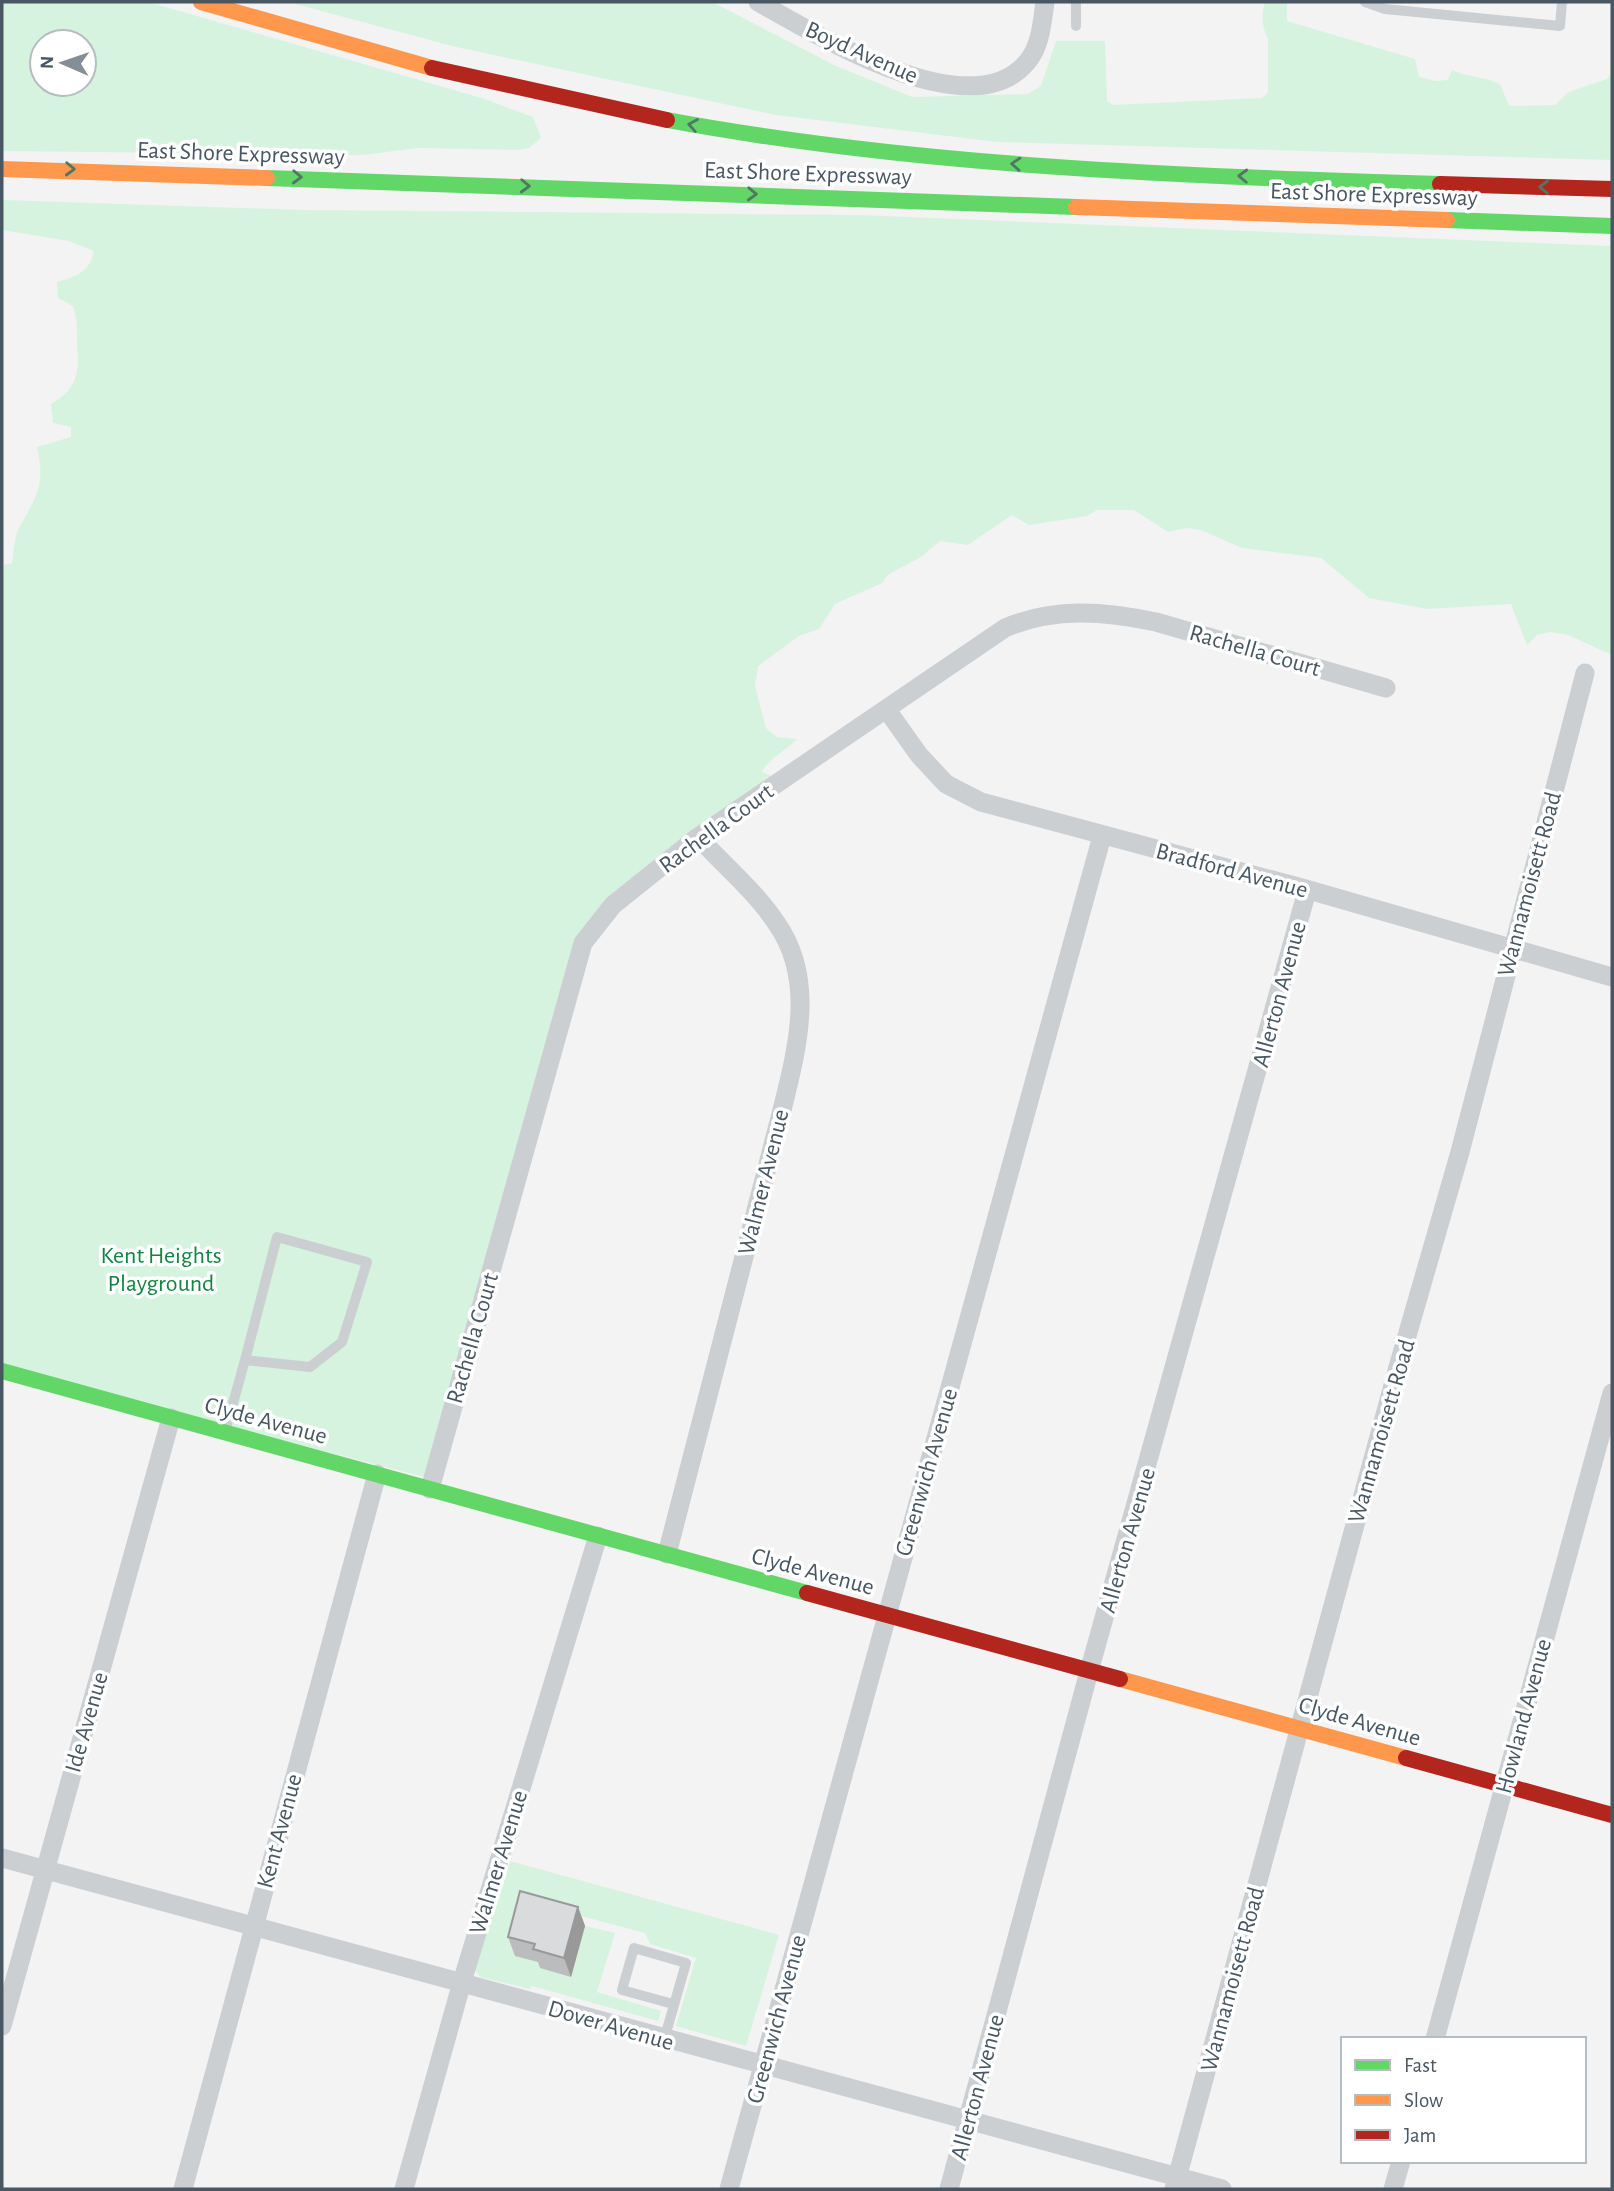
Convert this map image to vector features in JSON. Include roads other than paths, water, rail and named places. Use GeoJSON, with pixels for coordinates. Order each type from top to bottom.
{"type":"FeatureCollection","features":[{"type":"Feature","properties":{"kind":"main road","name":"East Shore Expressway"},"geometry":{"type":"LineString","coordinates":[[201,2],[452,74],[607,109],[773,138],[1041,166],[1612,189]]}},
{"type":"Feature","properties":{"kind":"main road","name":"East Shore Expressway"},"geometry":{"type":"LineString","coordinates":[[2,169],[1612,226]]}},
{"type":"Feature","properties":{"kind":"main road","name":"Clyde Avenue"},"geometry":{"type":"LineString","coordinates":[[2,1371],[598,1536],[1090,1668],[1612,1815]]}},
{"type":"Feature","properties":{"kind":"street","name":"Boyd Avenue"},"geometry":{"type":"LineString","coordinates":[[758,2],[901,74],[941,84],[975,85],[1007,78],[1027,62],[1039,40],[1045,2]]}},
{"type":"Feature","properties":{"kind":"street","name":"Rachella Court"},"geometry":{"type":"LineString","coordinates":[[430,1489],[583,943],[613,905],[698,837],[1005,628],[1031,617],[1059,613],[1118,614],[1156,622],[1386,688]]}},
{"type":"Feature","properties":{"kind":"street","name":"Wannamoisett Road"},"geometry":{"type":"LineString","coordinates":[[1175,2183],[1460,1152],[1585,673]]}},
{"type":"Feature","properties":{"kind":"street","name":"Bradford Avenue"},"geometry":{"type":"LineString","coordinates":[[887,710],[919,755],[946,784],[981,802],[1612,977]]}},
{"type":"Feature","properties":{"kind":"street","name":"Greenwich Avenue"},"geometry":{"type":"LineString","coordinates":[[729,2189],[885,1613],[951,1388],[1102,836]]}},
{"type":"Feature","properties":{"kind":"street","name":"Walmer Avenue"},"geometry":{"type":"LineString","coordinates":[[667,1554],[797,1049],[801,1004],[795,961],[778,924],[698,837]]}},
{"type":"Feature","properties":{"kind":"street","name":"Allerton Avenue"},"geometry":{"type":"LineString","coordinates":[[949,2189],[1090,1668],[1307,891]]}},
{"type":"Feature","properties":{"kind":"street","name":"Howland Avenue"},"geometry":{"type":"LineString","coordinates":[[1436,2037],[1612,1393]]}},
{"type":"Feature","properties":{"kind":"street","name":"Ide Avenue"},"geometry":{"type":"LineString","coordinates":[[2,2026],[170,1418]]}},
{"type":"Feature","properties":{"kind":"street","name":"Kent Avenue"},"geometry":{"type":"LineString","coordinates":[[183,2189],[377,1474]]}},
{"type":"Feature","properties":{"kind":"street","name":"Walmer Avenue"},"geometry":{"type":"LineString","coordinates":[[404,2189],[462,1982],[598,1536]]}},
{"type":"Feature","properties":{"kind":"street","name":"Dover Avenue"},"geometry":{"type":"LineString","coordinates":[[2,1858],[253,1924],[763,2067],[967,2120],[1175,2183],[1222,2189]]}},
{"type":"Feature","properties":{"kind":"street"},"geometry":{"type":"LineString","coordinates":[[1393,2189],[1400,2163]]}},
{"type":"Feature","properties":{"kind":"lane"},"geometry":{"type":"LineString","coordinates":[[1076,2],[1076,26]]}},
{"type":"Feature","properties":{"kind":"lane"},"geometry":{"type":"LineString","coordinates":[[1365,2],[1385,9],[1560,26],[1562,2]]}},
{"type":"Feature","properties":{"kind":"lane"},"geometry":{"type":"LineString","coordinates":[[225,1432],[277,1237],[367,1262],[342,1342],[310,1367],[245,1360]]}},
{"type":"Feature","properties":{"kind":"lane"},"geometry":{"type":"LineString","coordinates":[[664,2040],[686,1963],[634,1948],[622,1990],[673,2004]]}},
{"type":"Feature","properties":{"kind":"park label","name":"Kent Heights Playground"},"geometry":{"type":"Point","coordinates":[161,1269]}}]}
